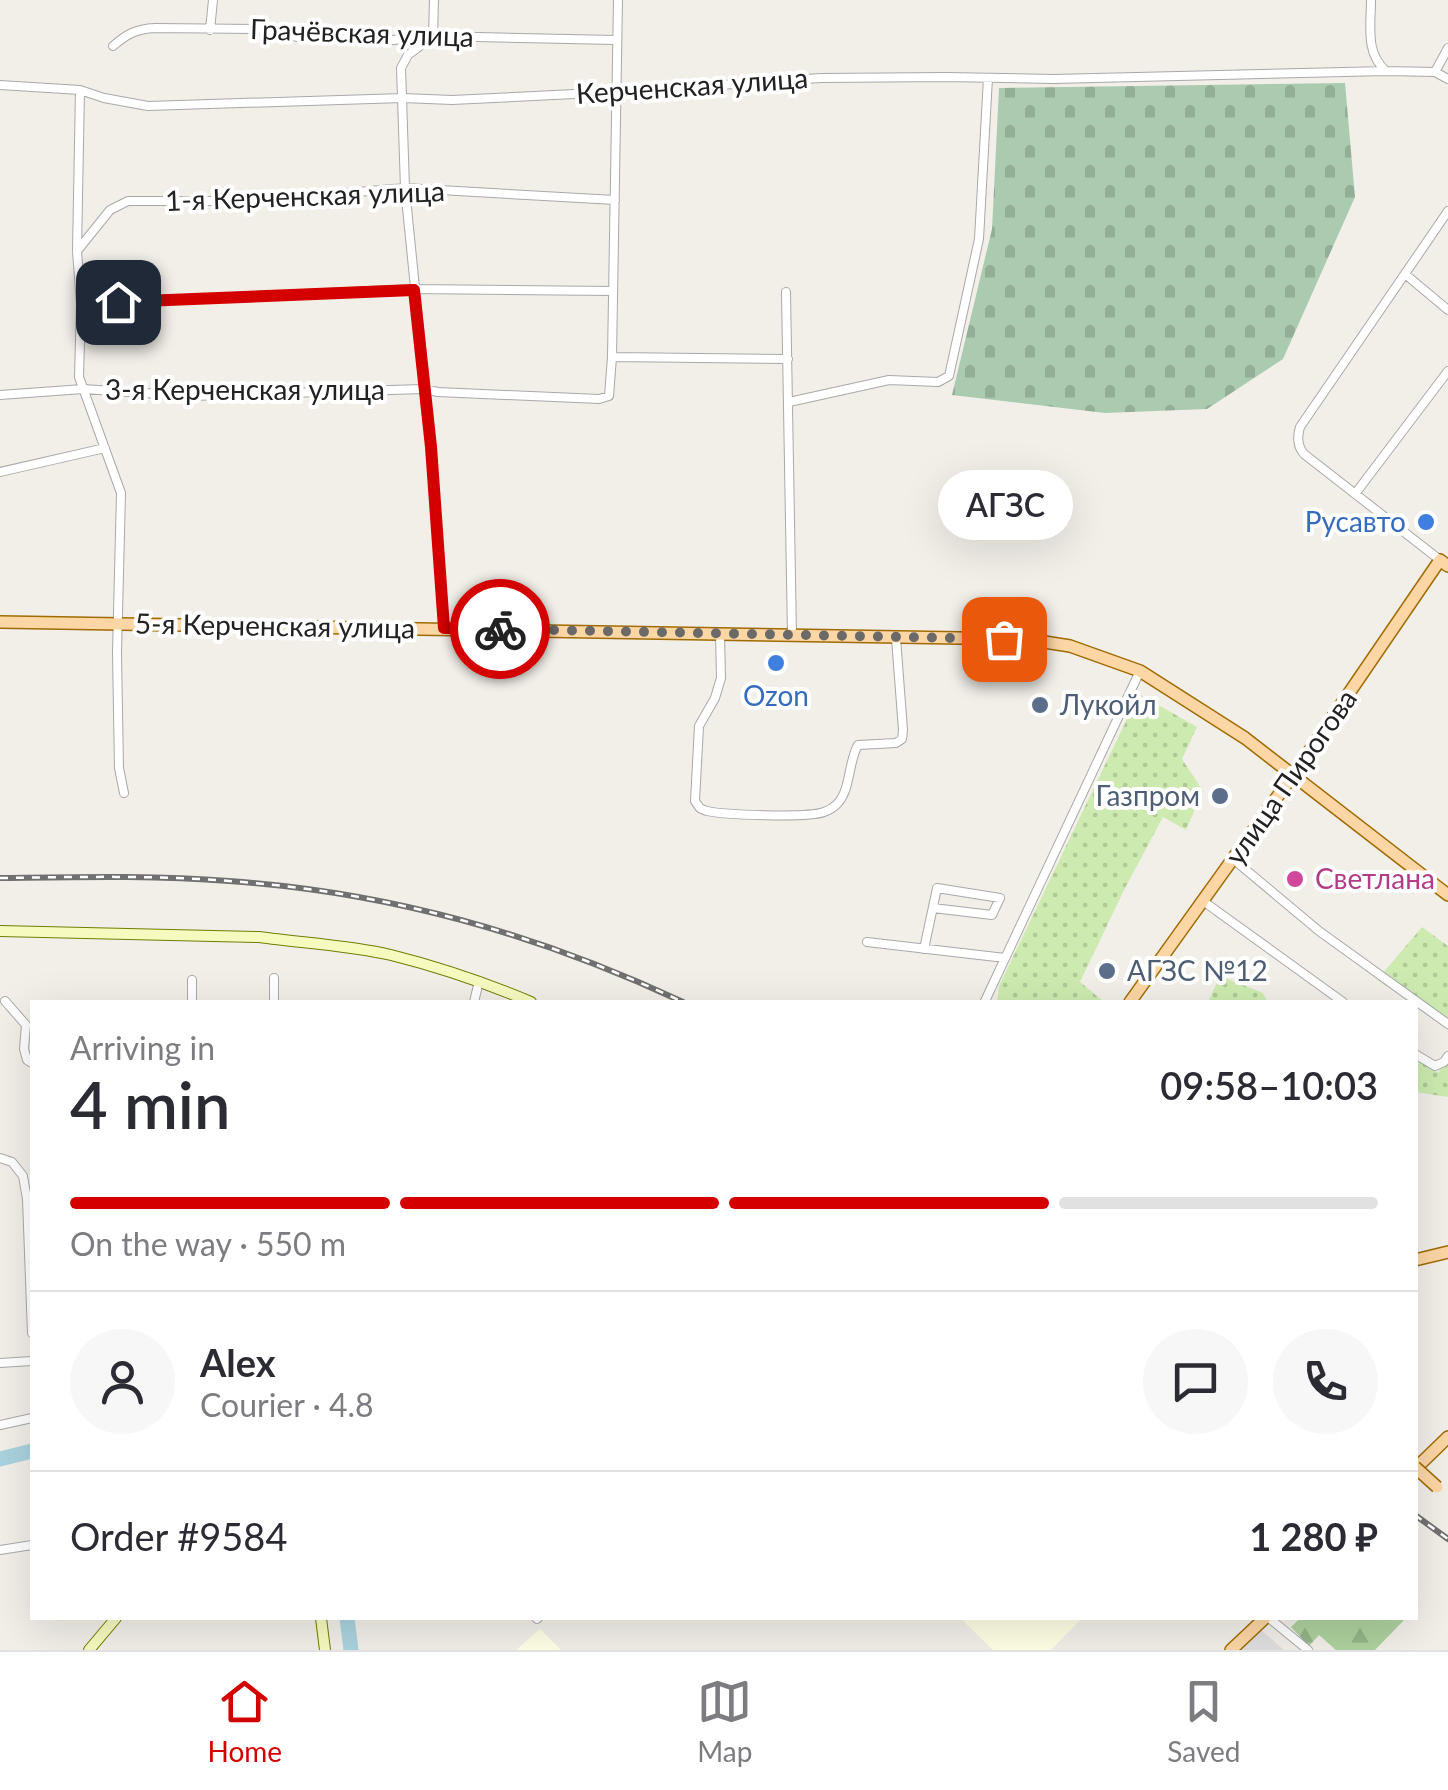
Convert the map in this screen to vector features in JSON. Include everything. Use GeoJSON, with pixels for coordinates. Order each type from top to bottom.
{"type":"FeatureCollection","features":[{"type":"Feature","properties":{"kind":"main road","name":"улица Пирогова"},"geometry":{"type":"LineString","coordinates":[[1131,1000],[1445,558]]}},
{"type":"Feature","properties":{"kind":"main road","name":"5-я Керченская улица"},"geometry":{"type":"LineString","coordinates":[[0,622],[1004,639],[1054,643],[1096,653],[1140,670],[1245,738],[1446,890]]}},
{"type":"Feature","properties":{"kind":"main road"},"geometry":{"type":"LineString","coordinates":[[1418,1259],[1448,1252]]}},
{"type":"Feature","properties":{"kind":"main road"},"geometry":{"type":"LineString","coordinates":[[1418,1465],[1448,1438]]}},
{"type":"Feature","properties":{"kind":"main road"},"geometry":{"type":"LineString","coordinates":[[1418,1470],[1448,1496]]}},
{"type":"Feature","properties":{"kind":"main road"},"geometry":{"type":"LineString","coordinates":[[1231,1650],[1265,1620]]}},
{"type":"Feature","properties":{"kind":"street"},"geometry":{"type":"LineString","coordinates":[[210,30],[213,0]]}},
{"type":"Feature","properties":{"kind":"street"},"geometry":{"type":"LineString","coordinates":[[434,0],[434,36],[408,55],[401,68],[405,188],[431,447],[444,628]]}},
{"type":"Feature","properties":{"kind":"street"},"geometry":{"type":"LineString","coordinates":[[618,0],[612,356],[788,358]]}},
{"type":"Feature","properties":{"kind":"street"},"geometry":{"type":"LineString","coordinates":[[1372,0],[1372,56],[1386,71]]}},
{"type":"Feature","properties":{"kind":"street","name":"Грачёвская улица"},"geometry":{"type":"LineString","coordinates":[[113,46],[140,29],[258,29],[298,37],[374,40],[434,36],[616,40]]}},
{"type":"Feature","properties":{"kind":"street"},"geometry":{"type":"LineString","coordinates":[[1448,48],[1435,72],[1448,79]]}},
{"type":"Feature","properties":{"kind":"street","name":"Керченская улица"},"geometry":{"type":"LineString","coordinates":[[0,85],[80,90],[148,106],[452,100],[821,78],[1054,79],[1435,72]]}},
{"type":"Feature","properties":{"kind":"street"},"geometry":{"type":"LineString","coordinates":[[789,402],[889,380],[938,382],[950,376],[979,238],[988,78]]}},
{"type":"Feature","properties":{"kind":"street"},"geometry":{"type":"LineString","coordinates":[[80,90],[79,377],[122,493],[118,624],[119,768],[124,793]]}},
{"type":"Feature","properties":{"kind":"street","name":"1-я Керченская улица"},"geometry":{"type":"LineString","coordinates":[[78,251],[110,210],[128,201],[252,201],[405,188],[615,200]]}},
{"type":"Feature","properties":{"kind":"street"},"geometry":{"type":"LineString","coordinates":[[1445,558],[1304,454],[1297,435],[1448,211]]}},
{"type":"Feature","properties":{"kind":"street"},"geometry":{"type":"LineString","coordinates":[[1405,274],[1448,310]]}},
{"type":"Feature","properties":{"kind":"street"},"geometry":{"type":"LineString","coordinates":[[81,304],[414,290],[613,291]]}},
{"type":"Feature","properties":{"kind":"street"},"geometry":{"type":"LineString","coordinates":[[786,292],[792,636]]}},
{"type":"Feature","properties":{"kind":"street","name":"3-я Керченская улица"},"geometry":{"type":"LineString","coordinates":[[0,395],[84,389],[190,396],[424,389],[600,399],[609,396],[612,356]]}},
{"type":"Feature","properties":{"kind":"street"},"geometry":{"type":"LineString","coordinates":[[1355,494],[1448,371]]}},
{"type":"Feature","properties":{"kind":"street"},"geometry":{"type":"LineString","coordinates":[[0,472],[106,448]]}},
{"type":"Feature","properties":{"kind":"street"},"geometry":{"type":"LineString","coordinates":[[720,635],[722,678],[699,726],[695,802],[708,811],[761,814],[816,814],[832,808],[842,799],[858,745],[896,744],[902,740],[896,638]]}},
{"type":"Feature","properties":{"kind":"street"},"geometry":{"type":"LineString","coordinates":[[986,1000],[1140,670]]}},
{"type":"Feature","properties":{"kind":"street"},"geometry":{"type":"LineString","coordinates":[[1234,859],[1319,931],[1415,1000]]}},
{"type":"Feature","properties":{"kind":"street"},"geometry":{"type":"LineString","coordinates":[[924,949],[933,908],[938,888],[1000,898],[992,915],[933,908]]}},
{"type":"Feature","properties":{"kind":"street"},"geometry":{"type":"LineString","coordinates":[[1203,901],[1341,1000]]}},
{"type":"Feature","properties":{"kind":"street"},"geometry":{"type":"LineString","coordinates":[[0,931],[259,937],[388,954],[479,980],[526,1000]]}},
{"type":"Feature","properties":{"kind":"street"},"geometry":{"type":"LineString","coordinates":[[867,942],[1005,958]]}},
{"type":"Feature","properties":{"kind":"street"},"geometry":{"type":"LineString","coordinates":[[274,978],[274,1000]]}},
{"type":"Feature","properties":{"kind":"street"},"geometry":{"type":"LineString","coordinates":[[192,980],[192,1000]]}},
{"type":"Feature","properties":{"kind":"street"},"geometry":{"type":"LineString","coordinates":[[474,1000],[479,980]]}},
{"type":"Feature","properties":{"kind":"street"},"geometry":{"type":"LineString","coordinates":[[4,1001],[26,1025],[24,1049],[30,1062]]}},
{"type":"Feature","properties":{"kind":"street"},"geometry":{"type":"LineString","coordinates":[[1418,1002],[1448,1024]]}},
{"type":"Feature","properties":{"kind":"street"},"geometry":{"type":"LineString","coordinates":[[1418,1056],[1436,1066],[1448,1056]]}},
{"type":"Feature","properties":{"kind":"street"},"geometry":{"type":"LineString","coordinates":[[0,1158],[12,1162],[23,1176],[30,1279]]}},
{"type":"Feature","properties":{"kind":"street"},"geometry":{"type":"LineString","coordinates":[[0,1364],[30,1361]]}},
{"type":"Feature","properties":{"kind":"street"},"geometry":{"type":"LineString","coordinates":[[0,1425],[30,1418]]}},
{"type":"Feature","properties":{"kind":"street"},"geometry":{"type":"LineString","coordinates":[[0,1550],[30,1545]]}},
{"type":"Feature","properties":{"kind":"street"},"geometry":{"type":"LineString","coordinates":[[89,1650],[114,1620]]}},
{"type":"Feature","properties":{"kind":"street"},"geometry":{"type":"LineString","coordinates":[[321,1620],[325,1650]]}},
{"type":"Feature","properties":{"kind":"street"},"geometry":{"type":"LineString","coordinates":[[1270,1620],[1308,1650]]}},
{"type":"Feature","properties":{"kind":"shaded area"},"geometry":{"type":"Polygon","coordinates":[[[962,1620],[1080,1620],[1051,1650],[993,1650],[962,1620]]]}},
{"type":"Feature","properties":{"kind":"shaded area"},"geometry":{"type":"Polygon","coordinates":[[[540,1629],[561,1650],[516,1650],[540,1629]]]}},
{"type":"Feature","properties":{"kind":"shaded area"},"geometry":{"type":"Polygon","coordinates":[[[1261,1630],[1284,1650],[1234,1650],[1261,1630]]]}},
{"type":"Feature","properties":{"kind":"green space"},"geometry":{"type":"Polygon","coordinates":[[[1345,83],[1355,197],[1283,359],[1207,409],[1105,413],[952,395],[992,229],[999,88],[1345,83]]]}},
{"type":"Feature","properties":{"kind":"green space"},"geometry":{"type":"Polygon","coordinates":[[[1139,694],[1197,727],[1182,759],[1203,791],[1186,830],[1163,817],[1124,890],[1080,982],[1102,1000],[997,1000],[999,986],[1139,694]]]}},
{"type":"Feature","properties":{"kind":"green space"},"geometry":{"type":"Polygon","coordinates":[[[1422,927],[1448,946],[1448,1024],[1418,1005],[1418,1000],[1409,1000],[1377,980],[1422,927]]]}},
{"type":"Feature","properties":{"kind":"green space"},"geometry":{"type":"Polygon","coordinates":[[[1220,976],[1263,993],[1266,1000],[1209,1000],[1220,976]]]}},
{"type":"Feature","properties":{"kind":"green space"},"geometry":{"type":"Polygon","coordinates":[[[1418,1059],[1438,1073],[1448,1059],[1448,1097],[1418,1092],[1418,1059]]]}},
{"type":"Feature","properties":{"kind":"green space"},"geometry":{"type":"Polygon","coordinates":[[[1298,1620],[1404,1620],[1375,1650],[1336,1650],[1319,1635],[1309,1646],[1291,1627],[1298,1620]]]}},
{"type":"Feature","properties":{"kind":"waterway"},"geometry":{"type":"LineString","coordinates":[[0,1459],[30,1452]]}},
{"type":"Feature","properties":{"kind":"waterway"},"geometry":{"type":"LineString","coordinates":[[347,1620],[351,1650]]}},
{"type":"Feature","properties":{"kind":"railway"},"geometry":{"type":"LineString","coordinates":[[0,878],[200,879],[347,895],[405,906],[518,937],[678,1000]]}},
{"type":"Feature","properties":{"kind":"railway"},"geometry":{"type":"LineString","coordinates":[[1418,1517],[1448,1539]]}},
{"type":"Feature","properties":{"kind":"way so far"},"geometry":{"type":"LineString","coordinates":[[500,629],[1004,639]]}},
{"type":"Feature","properties":{"kind":"place","name":"Русавто"},"geometry":{"type":"Point","coordinates":[1426,522]}},
{"type":"Feature","properties":{"kind":"place","name":"АГЗС"},"geometry":{"type":"Point","coordinates":[1004,639]}},
{"type":"Feature","properties":{"kind":"place","name":"Ozon"},"geometry":{"type":"Point","coordinates":[776,663]}},
{"type":"Feature","properties":{"kind":"place","name":"Лукойл"},"geometry":{"type":"Point","coordinates":[1040,705]}},
{"type":"Feature","properties":{"kind":"place","name":"Газпром"},"geometry":{"type":"Point","coordinates":[1220,796]}},
{"type":"Feature","properties":{"kind":"place","name":"Светлана"},"geometry":{"type":"Point","coordinates":[1295,879]}},
{"type":"Feature","properties":{"kind":"place","name":"АГЗС №12"},"geometry":{"type":"Point","coordinates":[1107,971]}},
{"type":"Feature","properties":{"kind":"route"},"geometry":{"type":"LineString","coordinates":[[118,302],[414,290],[431,447],[444,628],[500,629]]}}]}
